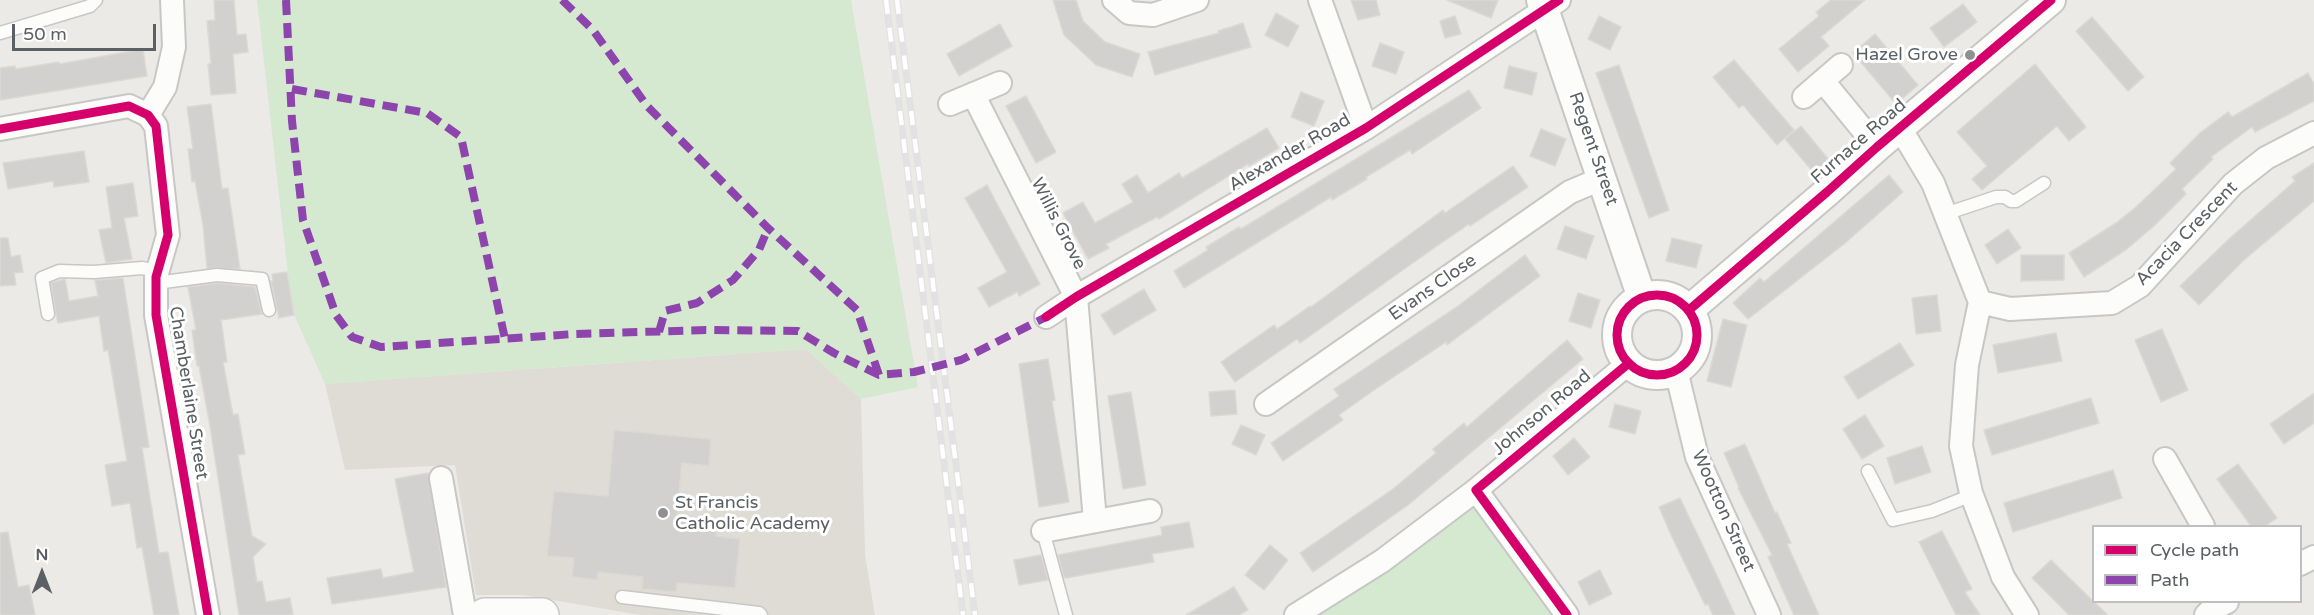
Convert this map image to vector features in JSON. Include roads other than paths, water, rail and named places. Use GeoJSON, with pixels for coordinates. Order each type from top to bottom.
{"type":"FeatureCollection","features":[{"type":"Feature","properties":{"kind":"main road"},"geometry":{"type":"LineString","coordinates":[[484,615],[542,615]]}},
{"type":"Feature","properties":{"kind":"street"},"geometry":{"type":"LineString","coordinates":[[0,129],[129,106],[148,114],[165,87],[174,47],[172,0]]}},
{"type":"Feature","properties":{"kind":"street"},"geometry":{"type":"LineString","coordinates":[[1114,0],[1129,14],[1153,15],[1197,0]]}},
{"type":"Feature","properties":{"kind":"street"},"geometry":{"type":"LineString","coordinates":[[1320,0],[1366,128]]}},
{"type":"Feature","properties":{"kind":"street","name":"Furnace Road"},"geometry":{"type":"LineString","coordinates":[[1689,310],[2051,0]]}},
{"type":"Feature","properties":{"kind":"street","name":"Alexander Road"},"geometry":{"type":"LineString","coordinates":[[1047,317],[1076,297],[1366,128],[1548,3]]}},
{"type":"Feature","properties":{"kind":"street","name":"Regent Street"},"geometry":{"type":"LineString","coordinates":[[1548,3],[1642,298]]}},
{"type":"Feature","properties":{"kind":"street"},"geometry":{"type":"LineString","coordinates":[[1804,97],[1841,65]]}},
{"type":"Feature","properties":{"kind":"street"},"geometry":{"type":"LineString","coordinates":[[1823,81],[1877,147]]}},
{"type":"Feature","properties":{"kind":"street"},"geometry":{"type":"LineString","coordinates":[[951,104],[1000,83]]}},
{"type":"Feature","properties":{"kind":"street","name":"Willis Grove"},"geometry":{"type":"LineString","coordinates":[[973,94],[1076,297],[1095,521]]}},
{"type":"Feature","properties":{"kind":"street","name":"Chamberlaine Street"},"geometry":{"type":"LineString","coordinates":[[148,114],[156,126],[168,234],[157,277],[156,315],[208,615]]}},
{"type":"Feature","properties":{"kind":"street"},"geometry":{"type":"LineString","coordinates":[[1899,128],[1933,183],[1980,302],[1967,365],[1961,446],[1972,495],[2003,577],[2027,615]]}},
{"type":"Feature","properties":{"kind":"street","name":"Acacia Crescent"},"geometry":{"type":"LineString","coordinates":[[1980,302],[2010,309],[2112,303],[2140,286],[2241,177],[2266,158],[2314,133]]}},
{"type":"Feature","properties":{"kind":"street","name":"Evans Close"},"geometry":{"type":"LineString","coordinates":[[1266,404],[1570,192],[1603,178]]}},
{"type":"Feature","properties":{"kind":"street"},"geometry":{"type":"LineString","coordinates":[[1652,295],[1672,298],[1689,310],[1695,320],[1697,343],[1692,354],[1676,370],[1664,374],[1651,374],[1639,370],[1622,354],[1617,332],[1625,312],[1633,303],[1642,298],[1652,295]]}},
{"type":"Feature","properties":{"kind":"street","name":"Johnson Road"},"geometry":{"type":"LineString","coordinates":[[1296,615],[1382,561],[1476,490],[1629,363]]}},
{"type":"Feature","properties":{"kind":"street","name":"Wootton Street"},"geometry":{"type":"LineString","coordinates":[[1676,370],[1697,458],[1769,615]]}},
{"type":"Feature","properties":{"kind":"street"},"geometry":{"type":"LineString","coordinates":[[2165,459],[2202,525]]}},
{"type":"Feature","properties":{"kind":"street"},"geometry":{"type":"LineString","coordinates":[[441,478],[484,615]]}},
{"type":"Feature","properties":{"kind":"street"},"geometry":{"type":"LineString","coordinates":[[1476,490],[1567,615]]}},
{"type":"Feature","properties":{"kind":"street"},"geometry":{"type":"LineString","coordinates":[[1043,531],[1150,511]]}},
{"type":"Feature","properties":{"kind":"street"},"geometry":{"type":"LineString","coordinates":[[2206,615],[2225,603]]}},
{"type":"Feature","properties":{"kind":"lane"},"geometry":{"type":"LineString","coordinates":[[0,33],[90,6],[96,0]]}},
{"type":"Feature","properties":{"kind":"lane"},"geometry":{"type":"LineString","coordinates":[[1945,214],[1996,197],[2016,201],[2044,183]]}},
{"type":"Feature","properties":{"kind":"lane"},"geometry":{"type":"LineString","coordinates":[[48,314],[42,278],[59,271],[94,272],[142,268],[157,277],[217,275],[262,279],[269,310]]}},
{"type":"Feature","properties":{"kind":"lane"},"geometry":{"type":"LineString","coordinates":[[1868,471],[1893,520],[1932,511],[1972,495]]}},
{"type":"Feature","properties":{"kind":"lane"},"geometry":{"type":"LineString","coordinates":[[1043,531],[1066,615]]}},
{"type":"Feature","properties":{"kind":"lane"},"geometry":{"type":"LineString","coordinates":[[622,597],[761,615]]}},
{"type":"Feature","properties":{"kind":"railway"},"geometry":{"type":"LineString","coordinates":[[886,0],[963,615]]}},
{"type":"Feature","properties":{"kind":"railway"},"geometry":{"type":"LineString","coordinates":[[897,0],[975,615]]}},
{"type":"Feature","properties":{"kind":"place","name":"Hazel Grove"},"geometry":{"type":"Point","coordinates":[1970,55]}},
{"type":"Feature","properties":{"kind":"place","name":"St Francis Catholic Academy"},"geometry":{"type":"Point","coordinates":[663,513]}}]}
